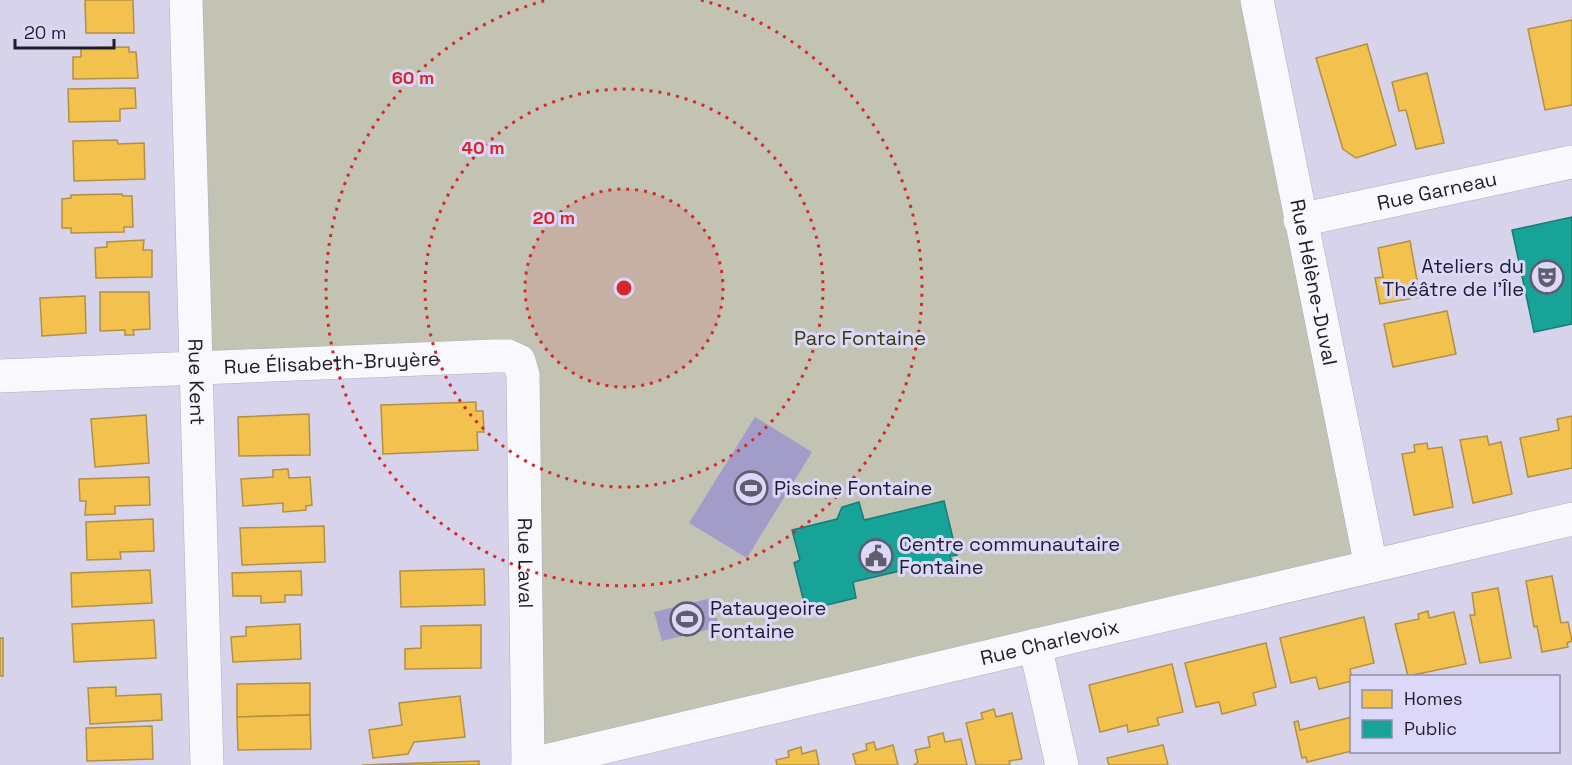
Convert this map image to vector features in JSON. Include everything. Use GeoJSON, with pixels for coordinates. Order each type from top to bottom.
{"type":"FeatureCollection","features":[{"type":"Feature","properties":{"kind":"street","name":"Rue Kent"},"geometry":{"type":"LineString","coordinates":[[186,0],[207,765]]}},
{"type":"Feature","properties":{"kind":"street","name":"Rue Hélène-Duval"},"geometry":{"type":"LineString","coordinates":[[1257,0],[1371,566]]}},
{"type":"Feature","properties":{"kind":"street","name":"Rue Garneau"},"geometry":{"type":"LineString","coordinates":[[1300,220],[1572,162]]}},
{"type":"Feature","properties":{"kind":"street","name":"Rue Élisabeth-Bruyère"},"geometry":{"type":"LineString","coordinates":[[0,376],[494,356],[508,356],[519,361]]}},
{"type":"Feature","properties":{"kind":"street","name":"Rue Laval"},"geometry":{"type":"LineString","coordinates":[[519,361],[523,375],[528,765]]}},
{"type":"Feature","properties":{"kind":"street","name":"Rue Charlevoix"},"geometry":{"type":"LineString","coordinates":[[528,765],[1572,519]]}},
{"type":"Feature","properties":{"kind":"street"},"geometry":{"type":"LineString","coordinates":[[1035,645],[1062,765]]}},
{"type":"Feature","properties":{"kind":"green space","name":"Parc Fontaine"},"geometry":{"type":"Polygon","coordinates":[[[186,0],[1257,0],[1371,566],[528,765],[519,361],[196,369],[186,0]]]}},
{"type":"Feature","properties":{"kind":"shaded area","name":"Piscine Fontaine"},"geometry":{"type":"Polygon","coordinates":[[[755,417],[812,452],[747,558],[689,523],[755,417]]]}},
{"type":"Feature","properties":{"kind":"shaded area","name":"Pataugeoire Fontaine"},"geometry":{"type":"Polygon","coordinates":[[[711,598],[719,627],[662,641],[654,612],[711,598]]]}},
{"type":"Feature","properties":{"kind":"building: Homes"},"geometry":{"type":"Polygon","coordinates":[[[85,0],[133,0],[134,33],[86,33],[85,0]]]}},
{"type":"Feature","properties":{"kind":"building: Homes"},"geometry":{"type":"Polygon","coordinates":[[[1572,20],[1572,105],[1545,110],[1528,29],[1572,20]]]}},
{"type":"Feature","properties":{"kind":"building: Homes"},"geometry":{"type":"Polygon","coordinates":[[[1367,44],[1396,145],[1356,158],[1343,149],[1316,58],[1367,44]]]}},
{"type":"Feature","properties":{"kind":"building: Homes"},"geometry":{"type":"Polygon","coordinates":[[[129,47],[129,52],[136,52],[138,78],[73,79],[73,57],[81,57],[81,48],[129,47]]]}},
{"type":"Feature","properties":{"kind":"building: Homes"},"geometry":{"type":"Polygon","coordinates":[[[1427,73],[1444,143],[1416,149],[1406,110],[1399,111],[1392,82],[1427,73]]]}},
{"type":"Feature","properties":{"kind":"building: Homes"},"geometry":{"type":"Polygon","coordinates":[[[135,88],[136,108],[120,109],[120,121],[69,122],[68,89],[135,88]]]}},
{"type":"Feature","properties":{"kind":"building: Homes"},"geometry":{"type":"Polygon","coordinates":[[[117,140],[118,144],[144,143],[145,179],[74,181],[73,141],[117,140]]]}},
{"type":"Feature","properties":{"kind":"building: Homes"},"geometry":{"type":"Polygon","coordinates":[[[122,194],[132,196],[133,227],[124,227],[124,232],[71,233],[71,228],[62,228],[62,199],[71,198],[71,195],[122,194]]]}},
{"type":"Feature","properties":{"kind":"building: Homes"},"geometry":{"type":"Polygon","coordinates":[[[144,240],[143,250],[152,250],[152,277],[96,278],[95,248],[107,247],[107,242],[144,240]]]}},
{"type":"Feature","properties":{"kind":"building: Homes"},"geometry":{"type":"Polygon","coordinates":[[[1410,241],[1420,297],[1380,304],[1375,278],[1383,277],[1378,248],[1410,241]]]}},
{"type":"Feature","properties":{"kind":"building: Homes"},"geometry":{"type":"Polygon","coordinates":[[[100,292],[149,292],[150,329],[133,330],[134,335],[125,335],[125,330],[100,331],[100,292]]]}},
{"type":"Feature","properties":{"kind":"building: Homes"},"geometry":{"type":"Polygon","coordinates":[[[85,296],[86,333],[42,336],[40,298],[85,296]]]}},
{"type":"Feature","properties":{"kind":"building: Homes"},"geometry":{"type":"Polygon","coordinates":[[[1447,311],[1456,354],[1393,367],[1384,324],[1447,311]]]}},
{"type":"Feature","properties":{"kind":"building: Homes"},"geometry":{"type":"Polygon","coordinates":[[[476,402],[476,411],[483,411],[484,432],[477,432],[478,450],[383,454],[381,405],[476,402]]]}},
{"type":"Feature","properties":{"kind":"building: Homes"},"geometry":{"type":"Polygon","coordinates":[[[309,414],[310,455],[239,456],[238,417],[309,414]]]}},
{"type":"Feature","properties":{"kind":"building: Homes"},"geometry":{"type":"Polygon","coordinates":[[[146,415],[149,463],[95,467],[91,419],[146,415]]]}},
{"type":"Feature","properties":{"kind":"building: Homes"},"geometry":{"type":"Polygon","coordinates":[[[1572,416],[1572,468],[1528,477],[1520,438],[1559,430],[1557,419],[1572,416]]]}},
{"type":"Feature","properties":{"kind":"building: Homes"},"geometry":{"type":"Polygon","coordinates":[[[1487,436],[1489,445],[1501,442],[1512,494],[1473,503],[1460,440],[1487,436]]]}},
{"type":"Feature","properties":{"kind":"building: Homes"},"geometry":{"type":"Polygon","coordinates":[[[1427,443],[1428,449],[1442,447],[1453,507],[1414,515],[1402,454],[1415,452],[1414,445],[1427,443]]]}},
{"type":"Feature","properties":{"kind":"building: Homes"},"geometry":{"type":"Polygon","coordinates":[[[288,469],[289,478],[310,477],[312,505],[306,506],[306,510],[283,512],[283,503],[243,506],[241,479],[273,477],[273,470],[288,469]]]}},
{"type":"Feature","properties":{"kind":"building: Homes"},"geometry":{"type":"Polygon","coordinates":[[[149,477],[150,505],[115,506],[115,514],[85,515],[86,501],[80,501],[79,479],[149,477]]]}},
{"type":"Feature","properties":{"kind":"building: Homes"},"geometry":{"type":"Polygon","coordinates":[[[153,519],[154,551],[120,552],[121,559],[87,560],[86,522],[153,519]]]}},
{"type":"Feature","properties":{"kind":"building: Homes"},"geometry":{"type":"Polygon","coordinates":[[[324,526],[325,562],[242,565],[240,528],[324,526]]]}},
{"type":"Feature","properties":{"kind":"building: Homes"},"geometry":{"type":"Polygon","coordinates":[[[484,569],[485,605],[401,607],[400,571],[484,569]]]}},
{"type":"Feature","properties":{"kind":"building: Homes"},"geometry":{"type":"Polygon","coordinates":[[[150,570],[152,603],[72,607],[71,573],[150,570]]]}},
{"type":"Feature","properties":{"kind":"building: Homes"},"geometry":{"type":"Polygon","coordinates":[[[301,571],[302,595],[285,595],[285,602],[261,603],[261,596],[233,596],[232,573],[301,571]]]}},
{"type":"Feature","properties":{"kind":"building: Homes"},"geometry":{"type":"Polygon","coordinates":[[[1552,576],[1561,623],[1568,622],[1572,641],[1567,643],[1568,647],[1542,652],[1537,626],[1534,627],[1526,581],[1552,576]]]}},
{"type":"Feature","properties":{"kind":"building: Homes"},"geometry":{"type":"Polygon","coordinates":[[[1498,588],[1511,658],[1480,663],[1470,615],[1475,615],[1472,593],[1498,588]]]}},
{"type":"Feature","properties":{"kind":"building: Homes"},"geometry":{"type":"Polygon","coordinates":[[[1428,611],[1429,618],[1454,612],[1466,664],[1408,675],[1395,624],[1419,619],[1418,614],[1428,611]]]}},
{"type":"Feature","properties":{"kind":"building: Homes"},"geometry":{"type":"Polygon","coordinates":[[[1364,617],[1374,663],[1350,669],[1350,681],[1319,689],[1316,677],[1291,683],[1280,638],[1364,617]]]}},
{"type":"Feature","properties":{"kind":"building: Homes"},"geometry":{"type":"Polygon","coordinates":[[[154,620],[156,658],[74,662],[72,624],[154,620]]]}},
{"type":"Feature","properties":{"kind":"building: Homes"},"geometry":{"type":"Polygon","coordinates":[[[300,624],[301,659],[233,662],[231,637],[246,636],[246,627],[300,624]]]}},
{"type":"Feature","properties":{"kind":"building: Homes"},"geometry":{"type":"Polygon","coordinates":[[[481,625],[481,668],[405,669],[405,649],[421,648],[421,626],[481,625]]]}},
{"type":"Feature","properties":{"kind":"building: Homes"},"geometry":{"type":"Polygon","coordinates":[[[0,638],[3,638],[3,676],[0,676],[0,638]]]}},
{"type":"Feature","properties":{"kind":"building: Homes"},"geometry":{"type":"Polygon","coordinates":[[[1266,643],[1276,687],[1253,693],[1256,705],[1222,714],[1219,702],[1196,707],[1185,663],[1266,643]]]}},
{"type":"Feature","properties":{"kind":"building: Homes"},"geometry":{"type":"Polygon","coordinates":[[[1172,664],[1183,712],[1157,718],[1159,725],[1128,732],[1127,725],[1100,732],[1089,685],[1172,664]]]}},
{"type":"Feature","properties":{"kind":"building: Homes"},"geometry":{"type":"Polygon","coordinates":[[[310,683],[310,715],[237,717],[237,684],[310,683]]]}},
{"type":"Feature","properties":{"kind":"building: Homes"},"geometry":{"type":"Polygon","coordinates":[[[116,687],[116,696],[161,694],[162,720],[90,724],[88,688],[116,687]]]}},
{"type":"Feature","properties":{"kind":"building: Homes"},"geometry":{"type":"Polygon","coordinates":[[[460,696],[465,737],[414,742],[408,754],[373,758],[369,730],[402,725],[399,703],[460,696]]]}},
{"type":"Feature","properties":{"kind":"building: Homes"},"geometry":{"type":"Polygon","coordinates":[[[994,709],[996,717],[1012,713],[1022,759],[1009,761],[1010,765],[976,765],[966,723],[983,719],[981,713],[994,709]]]}},
{"type":"Feature","properties":{"kind":"building: Homes"},"geometry":{"type":"Polygon","coordinates":[[[310,715],[311,749],[238,750],[237,717],[310,715]]]}},
{"type":"Feature","properties":{"kind":"building: Homes"},"geometry":{"type":"Polygon","coordinates":[[[1350,718],[1350,751],[1307,762],[1306,757],[1302,758],[1294,722],[1298,721],[1300,730],[1350,718]]]}},
{"type":"Feature","properties":{"kind":"building: Homes"},"geometry":{"type":"Polygon","coordinates":[[[152,726],[153,759],[87,761],[86,728],[152,726]]]}},
{"type":"Feature","properties":{"kind":"building: Homes"},"geometry":{"type":"Polygon","coordinates":[[[943,733],[945,742],[961,739],[967,765],[914,765],[918,762],[915,750],[930,747],[928,737],[943,733]]]}},
{"type":"Feature","properties":{"kind":"building: Homes"},"geometry":{"type":"Polygon","coordinates":[[[874,742],[876,750],[893,745],[898,765],[856,765],[853,754],[867,750],[866,744],[874,742]]]}},
{"type":"Feature","properties":{"kind":"building: Homes"},"geometry":{"type":"Polygon","coordinates":[[[1163,745],[1168,765],[1109,765],[1107,758],[1163,745]]]}},
{"type":"Feature","properties":{"kind":"building: Homes"},"geometry":{"type":"Polygon","coordinates":[[[801,747],[802,754],[816,750],[819,765],[777,765],[776,760],[789,757],[788,751],[801,747]]]}},
{"type":"Feature","properties":{"kind":"building: Homes"},"geometry":{"type":"Polygon","coordinates":[[[479,761],[479,765],[362,765],[479,761]]]}},
{"type":"Feature","properties":{"kind":"building: Public","name":"Ateliers du Théâtre de l'Île"},"geometry":{"type":"Polygon","coordinates":[[[1572,217],[1572,324],[1534,332],[1512,230],[1572,217]]]}},
{"type":"Feature","properties":{"kind":"building: Public","name":"Centre communautaire Fontaine"},"geometry":{"type":"Polygon","coordinates":[[[944,501],[957,555],[950,556],[953,565],[919,574],[917,567],[853,582],[856,598],[806,610],[794,563],[800,560],[792,530],[837,519],[842,507],[859,502],[864,520],[944,501]]]}},
{"type":"Feature","properties":{"kind":"place","name":"Ateliers du Théâtre de l'Île"},"geometry":{"type":"Point","coordinates":[1547,277]}},
{"type":"Feature","properties":{"kind":"place","name":"Piscine Fontaine"},"geometry":{"type":"Point","coordinates":[751,488]}},
{"type":"Feature","properties":{"kind":"place","name":"Centre communautaire Fontaine"},"geometry":{"type":"Point","coordinates":[876,556]}},
{"type":"Feature","properties":{"kind":"place","name":"Pataugeoire Fontaine"},"geometry":{"type":"Point","coordinates":[687,619]}}]}
